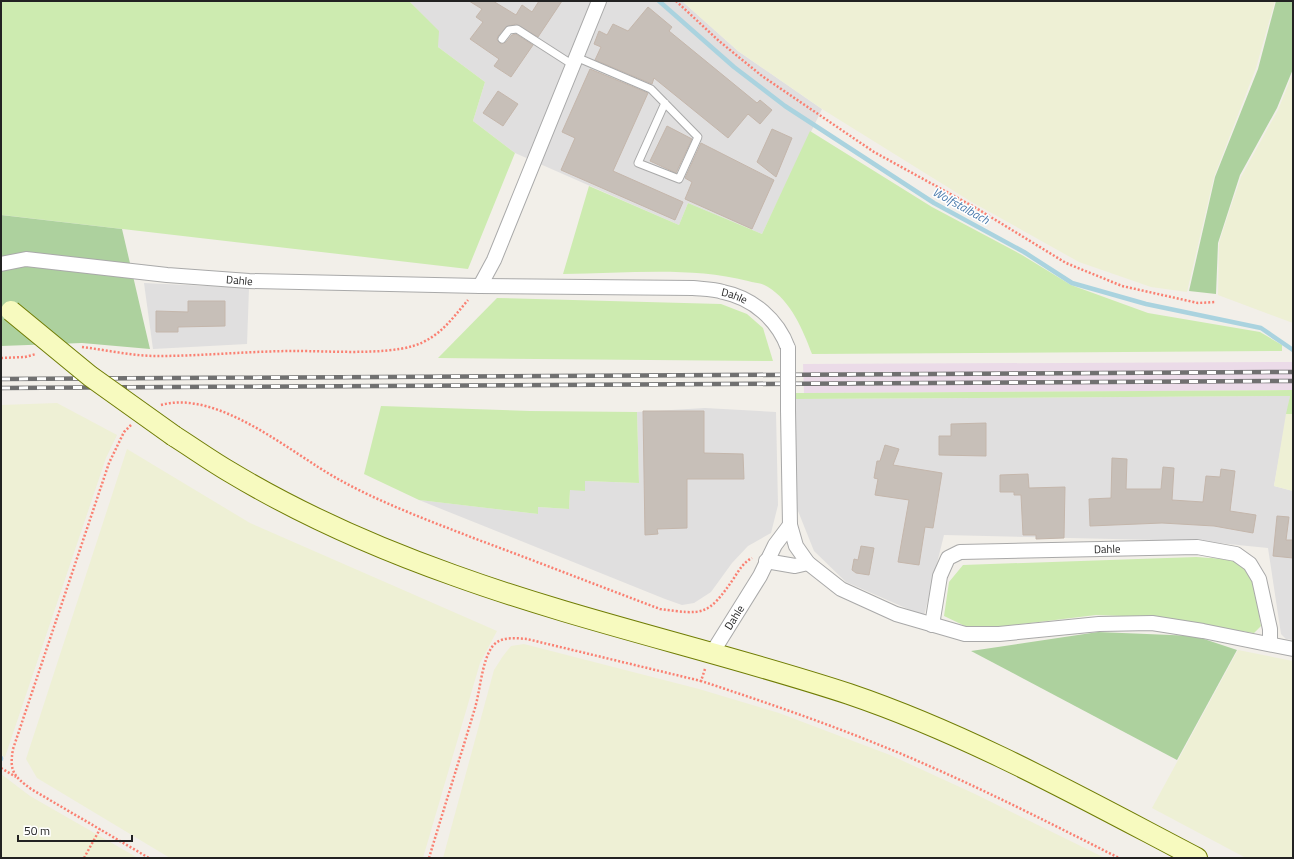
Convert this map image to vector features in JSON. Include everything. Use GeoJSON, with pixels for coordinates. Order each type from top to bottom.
{"type":"FeatureCollection","features":[{"type":"Feature","properties":{"kind":"main road"},"geometry":{"type":"LineString","coordinates":[[6,306],[90,376],[174,436],[263,491],[343,530],[445,572],[534,602],[775,671],[852,695],[919,721],[994,754],[1197,858]]}},
{"type":"Feature","properties":{"kind":"street"},"geometry":{"type":"LineString","coordinates":[[480,286],[494,260],[598,1]]}},
{"type":"Feature","properties":{"kind":"street","name":"Dahle"},"geometry":{"type":"LineString","coordinates":[[1,264],[26,259],[167,275],[249,281],[480,286],[693,288],[724,292],[751,303],[770,318],[783,334],[788,348],[790,525],[796,546],[808,563],[841,589],[896,614],[965,634],[999,634],[1098,624],[1152,623],[1203,631],[1293,649]]}},
{"type":"Feature","properties":{"kind":"street","name":"Dahle"},"geometry":{"type":"LineString","coordinates":[[712,653],[760,576],[766,560],[775,545],[790,525]]}},
{"type":"Feature","properties":{"kind":"street","name":"Dahle"},"geometry":{"type":"LineString","coordinates":[[932,625],[940,576],[948,558],[960,552],[1198,548],[1236,554],[1250,564],[1259,579],[1270,629],[1270,644]]}},
{"type":"Feature","properties":{"kind":"street"},"geometry":{"type":"LineString","coordinates":[[766,560],[795,566],[808,563]]}},
{"type":"Feature","properties":{"kind":"lane"},"geometry":{"type":"LineString","coordinates":[[502,39],[508,30],[517,29],[575,61],[651,89],[665,103],[698,137],[679,179],[638,163],[665,103]]}},
{"type":"Feature","properties":{"kind":"path"},"geometry":{"type":"LineString","coordinates":[[676,1],[719,41],[762,76],[874,152],[976,208],[1066,264],[1122,286],[1198,303],[1216,302]]}},
{"type":"Feature","properties":{"kind":"path"},"geometry":{"type":"LineString","coordinates":[[76,347],[157,356],[252,351],[388,350],[413,346],[435,337],[450,323],[480,286]]}},
{"type":"Feature","properties":{"kind":"path"},"geometry":{"type":"LineString","coordinates":[[1,358],[25,357],[38,353]]}},
{"type":"Feature","properties":{"kind":"path"},"geometry":{"type":"LineString","coordinates":[[157,407],[163,405],[188,404],[215,409],[248,423],[338,479],[384,501],[660,609],[687,613],[705,611],[720,599],[740,568],[751,558],[766,560]]}},
{"type":"Feature","properties":{"kind":"path"},"geometry":{"type":"LineString","coordinates":[[16,777],[10,764],[13,749],[109,463],[124,432],[135,420]]}},
{"type":"Feature","properties":{"kind":"path"},"geometry":{"type":"LineString","coordinates":[[430,858],[475,707],[486,661],[493,646],[501,640],[513,637],[700,682],[780,707],[892,750],[979,788],[1119,858]]}},
{"type":"Feature","properties":{"kind":"path"},"geometry":{"type":"LineString","coordinates":[[700,682],[712,653]]}},
{"type":"Feature","properties":{"kind":"path"},"geometry":{"type":"LineString","coordinates":[[1,768],[16,777],[31,789],[149,858]]}},
{"type":"Feature","properties":{"kind":"path"},"geometry":{"type":"LineString","coordinates":[[84,858],[100,829]]}},
{"type":"Feature","properties":{"kind":"shaded area"},"geometry":{"type":"Polygon","coordinates":[[[409,1],[682,1],[738,51],[822,109],[762,234],[688,203],[679,225],[515,153],[473,121],[485,82],[438,47],[438,31],[409,1]]]}},
{"type":"Feature","properties":{"kind":"shaded area"},"geometry":{"type":"Polygon","coordinates":[[[144,283],[249,288],[247,344],[153,349],[144,283]]]}},
{"type":"Feature","properties":{"kind":"shaded area"},"geometry":{"type":"Polygon","coordinates":[[[1293,362],[1293,390],[804,393],[803,364],[1293,362]]]}},
{"type":"Feature","properties":{"kind":"shaded area"},"geometry":{"type":"Polygon","coordinates":[[[1290,396],[1274,486],[1293,491],[1293,640],[1286,639],[1281,634],[1268,548],[1198,541],[944,535],[924,616],[846,582],[814,551],[796,506],[796,399],[1290,396]]]}},
{"type":"Feature","properties":{"kind":"shaded area"},"geometry":{"type":"Polygon","coordinates":[[[705,408],[776,412],[778,505],[771,533],[748,546],[732,563],[711,592],[694,603],[682,605],[665,599],[419,500],[538,514],[538,507],[569,509],[570,490],[585,481],[639,483],[637,412],[705,408]]]}},
{"type":"Feature","properties":{"kind":"green space"},"geometry":{"type":"Polygon","coordinates":[[[1,1],[409,1],[439,31],[438,47],[485,82],[473,121],[515,153],[468,269],[2,215],[1,1]]]}},
{"type":"Feature","properties":{"kind":"green space"},"geometry":{"type":"Polygon","coordinates":[[[682,1],[1275,1],[1256,68],[1214,177],[1187,292],[1151,287],[1079,262],[970,201],[822,109],[738,51],[682,1]]]}},
{"type":"Feature","properties":{"kind":"green space"},"geometry":{"type":"Polygon","coordinates":[[[1276,1],[1293,1],[1293,69],[1277,108],[1240,175],[1218,243],[1216,294],[1189,291],[1215,177],[1258,69],[1276,1]]]}},
{"type":"Feature","properties":{"kind":"green space"},"geometry":{"type":"Polygon","coordinates":[[[1293,73],[1293,323],[1218,295],[1219,243],[1228,215],[1241,177],[1278,110],[1293,73]]]}},
{"type":"Feature","properties":{"kind":"green space"},"geometry":{"type":"Polygon","coordinates":[[[810,131],[932,207],[1022,255],[1071,285],[1148,313],[1260,332],[1282,345],[1282,351],[812,354],[805,335],[790,308],[776,293],[764,285],[725,276],[679,272],[563,274],[589,186],[679,225],[688,203],[762,234],[810,131]]]}},
{"type":"Feature","properties":{"kind":"green space"},"geometry":{"type":"Polygon","coordinates":[[[1,215],[122,229],[150,349],[82,343],[1,346],[1,215]]]}},
{"type":"Feature","properties":{"kind":"green space"},"geometry":{"type":"Polygon","coordinates":[[[497,298],[721,304],[747,314],[763,328],[773,361],[438,358],[497,298]]]}},
{"type":"Feature","properties":{"kind":"green space"},"geometry":{"type":"Polygon","coordinates":[[[1293,390],[1293,414],[1286,414],[1290,396],[796,399],[796,393],[1293,390]]]}},
{"type":"Feature","properties":{"kind":"green space"},"geometry":{"type":"Polygon","coordinates":[[[57,403],[117,435],[106,458],[5,757],[1,755],[1,405],[57,403]]]}},
{"type":"Feature","properties":{"kind":"green space"},"geometry":{"type":"Polygon","coordinates":[[[381,406],[530,411],[637,412],[639,483],[585,481],[585,491],[570,490],[569,509],[538,507],[538,514],[419,500],[364,474],[381,406]]]}},
{"type":"Feature","properties":{"kind":"green space"},"geometry":{"type":"Polygon","coordinates":[[[1286,414],[1293,414],[1293,491],[1274,486],[1286,414]]]}},
{"type":"Feature","properties":{"kind":"green space"},"geometry":{"type":"Polygon","coordinates":[[[127,449],[250,523],[497,631],[480,663],[423,858],[170,858],[37,778],[26,759],[127,449]]]}},
{"type":"Feature","properties":{"kind":"green space"},"geometry":{"type":"Polygon","coordinates":[[[1196,557],[1222,559],[1236,562],[1248,573],[1255,590],[1261,626],[1254,633],[1149,617],[1096,615],[998,627],[965,626],[944,616],[949,582],[963,565],[1196,557]]]}},
{"type":"Feature","properties":{"kind":"green space"},"geometry":{"type":"Polygon","coordinates":[[[1098,632],[1195,636],[1237,650],[1177,760],[971,651],[1098,632]]]}},
{"type":"Feature","properties":{"kind":"green space"},"geometry":{"type":"Polygon","coordinates":[[[524,644],[699,689],[779,713],[890,755],[975,794],[1105,858],[443,858],[494,670],[511,646],[524,644]]]}},
{"type":"Feature","properties":{"kind":"green space"},"geometry":{"type":"Polygon","coordinates":[[[1238,650],[1293,661],[1293,858],[1246,858],[1152,808],[1238,650]]]}},
{"type":"Feature","properties":{"kind":"green space"},"geometry":{"type":"Polygon","coordinates":[[[1,774],[30,796],[138,858],[1,858],[1,774]]]}},
{"type":"Feature","properties":{"kind":"building"},"geometry":{"type":"Polygon","coordinates":[[[469,1],[493,1],[516,15],[522,5],[532,12],[539,1],[562,1],[538,37],[516,24],[506,27],[498,36],[497,40],[501,44],[506,42],[512,35],[516,34],[533,45],[511,77],[494,66],[499,59],[470,39],[483,22],[476,17],[482,9],[469,1]]]}},
{"type":"Feature","properties":{"kind":"building"},"geometry":{"type":"Polygon","coordinates":[[[648,7],[672,27],[669,31],[757,103],[760,100],[772,110],[760,124],[748,114],[728,138],[654,78],[652,84],[595,60],[601,47],[594,44],[599,31],[607,35],[613,24],[628,31],[648,7]]]}},
{"type":"Feature","properties":{"kind":"building"},"geometry":{"type":"Polygon","coordinates":[[[590,69],[648,93],[613,171],[683,202],[675,220],[561,170],[575,138],[562,132],[590,69]]]}},
{"type":"Feature","properties":{"kind":"building"},"geometry":{"type":"Polygon","coordinates":[[[498,91],[518,104],[503,126],[483,113],[498,91]]]}},
{"type":"Feature","properties":{"kind":"building"},"geometry":{"type":"Polygon","coordinates":[[[667,126],[692,139],[676,173],[650,161],[667,126]]]}},
{"type":"Feature","properties":{"kind":"building"},"geometry":{"type":"Polygon","coordinates":[[[772,129],[792,138],[776,177],[757,162],[772,129]]]}},
{"type":"Feature","properties":{"kind":"building"},"geometry":{"type":"Polygon","coordinates":[[[701,143],[774,180],[752,229],[685,199],[692,182],[685,178],[701,143]]]}},
{"type":"Feature","properties":{"kind":"building"},"geometry":{"type":"Polygon","coordinates":[[[188,301],[225,301],[225,326],[178,327],[178,332],[156,332],[156,311],[188,312],[188,301]]]}},
{"type":"Feature","properties":{"kind":"building"},"geometry":{"type":"Polygon","coordinates":[[[643,411],[704,411],[704,453],[743,454],[744,479],[687,479],[687,528],[657,529],[658,534],[645,535],[643,411]]]}},
{"type":"Feature","properties":{"kind":"building"},"geometry":{"type":"Polygon","coordinates":[[[986,423],[986,456],[939,455],[939,436],[951,436],[951,424],[986,423]]]}},
{"type":"Feature","properties":{"kind":"building"},"geometry":{"type":"Polygon","coordinates":[[[885,445],[899,449],[893,465],[942,473],[933,528],[925,527],[919,565],[898,562],[909,500],[875,495],[878,479],[874,478],[877,461],[880,461],[885,445]]]}},
{"type":"Feature","properties":{"kind":"building"},"geometry":{"type":"Polygon","coordinates":[[[1112,458],[1127,459],[1126,489],[1161,489],[1163,467],[1174,468],[1172,500],[1203,502],[1206,476],[1220,477],[1221,469],[1235,471],[1230,511],[1256,515],[1253,533],[1214,526],[1162,523],[1090,526],[1089,499],[1111,498],[1112,458]]]}},
{"type":"Feature","properties":{"kind":"building"},"geometry":{"type":"Polygon","coordinates":[[[1028,474],[1029,488],[1065,487],[1064,538],[1036,539],[1036,535],[1023,535],[1021,495],[1014,495],[1014,492],[1000,492],[1000,475],[1028,474]]]}},
{"type":"Feature","properties":{"kind":"building"},"geometry":{"type":"Polygon","coordinates":[[[1277,516],[1289,517],[1286,540],[1293,540],[1293,558],[1273,556],[1277,516]]]}},
{"type":"Feature","properties":{"kind":"building"},"geometry":{"type":"Polygon","coordinates":[[[861,546],[874,548],[869,575],[856,573],[852,570],[854,559],[858,560],[861,546]]]}},
{"type":"Feature","properties":{"kind":"waterway","name":"Wolfstalbach"},"geometry":{"type":"LineString","coordinates":[[659,1],[734,67],[785,106],[934,203],[1024,252],[1072,283],[1146,304],[1261,328],[1293,350]]}},
{"type":"Feature","properties":{"kind":"railway"},"geometry":{"type":"LineString","coordinates":[[1,379],[1293,372]]}},
{"type":"Feature","properties":{"kind":"railway"},"geometry":{"type":"LineString","coordinates":[[1,388],[1293,381]]}}]}
